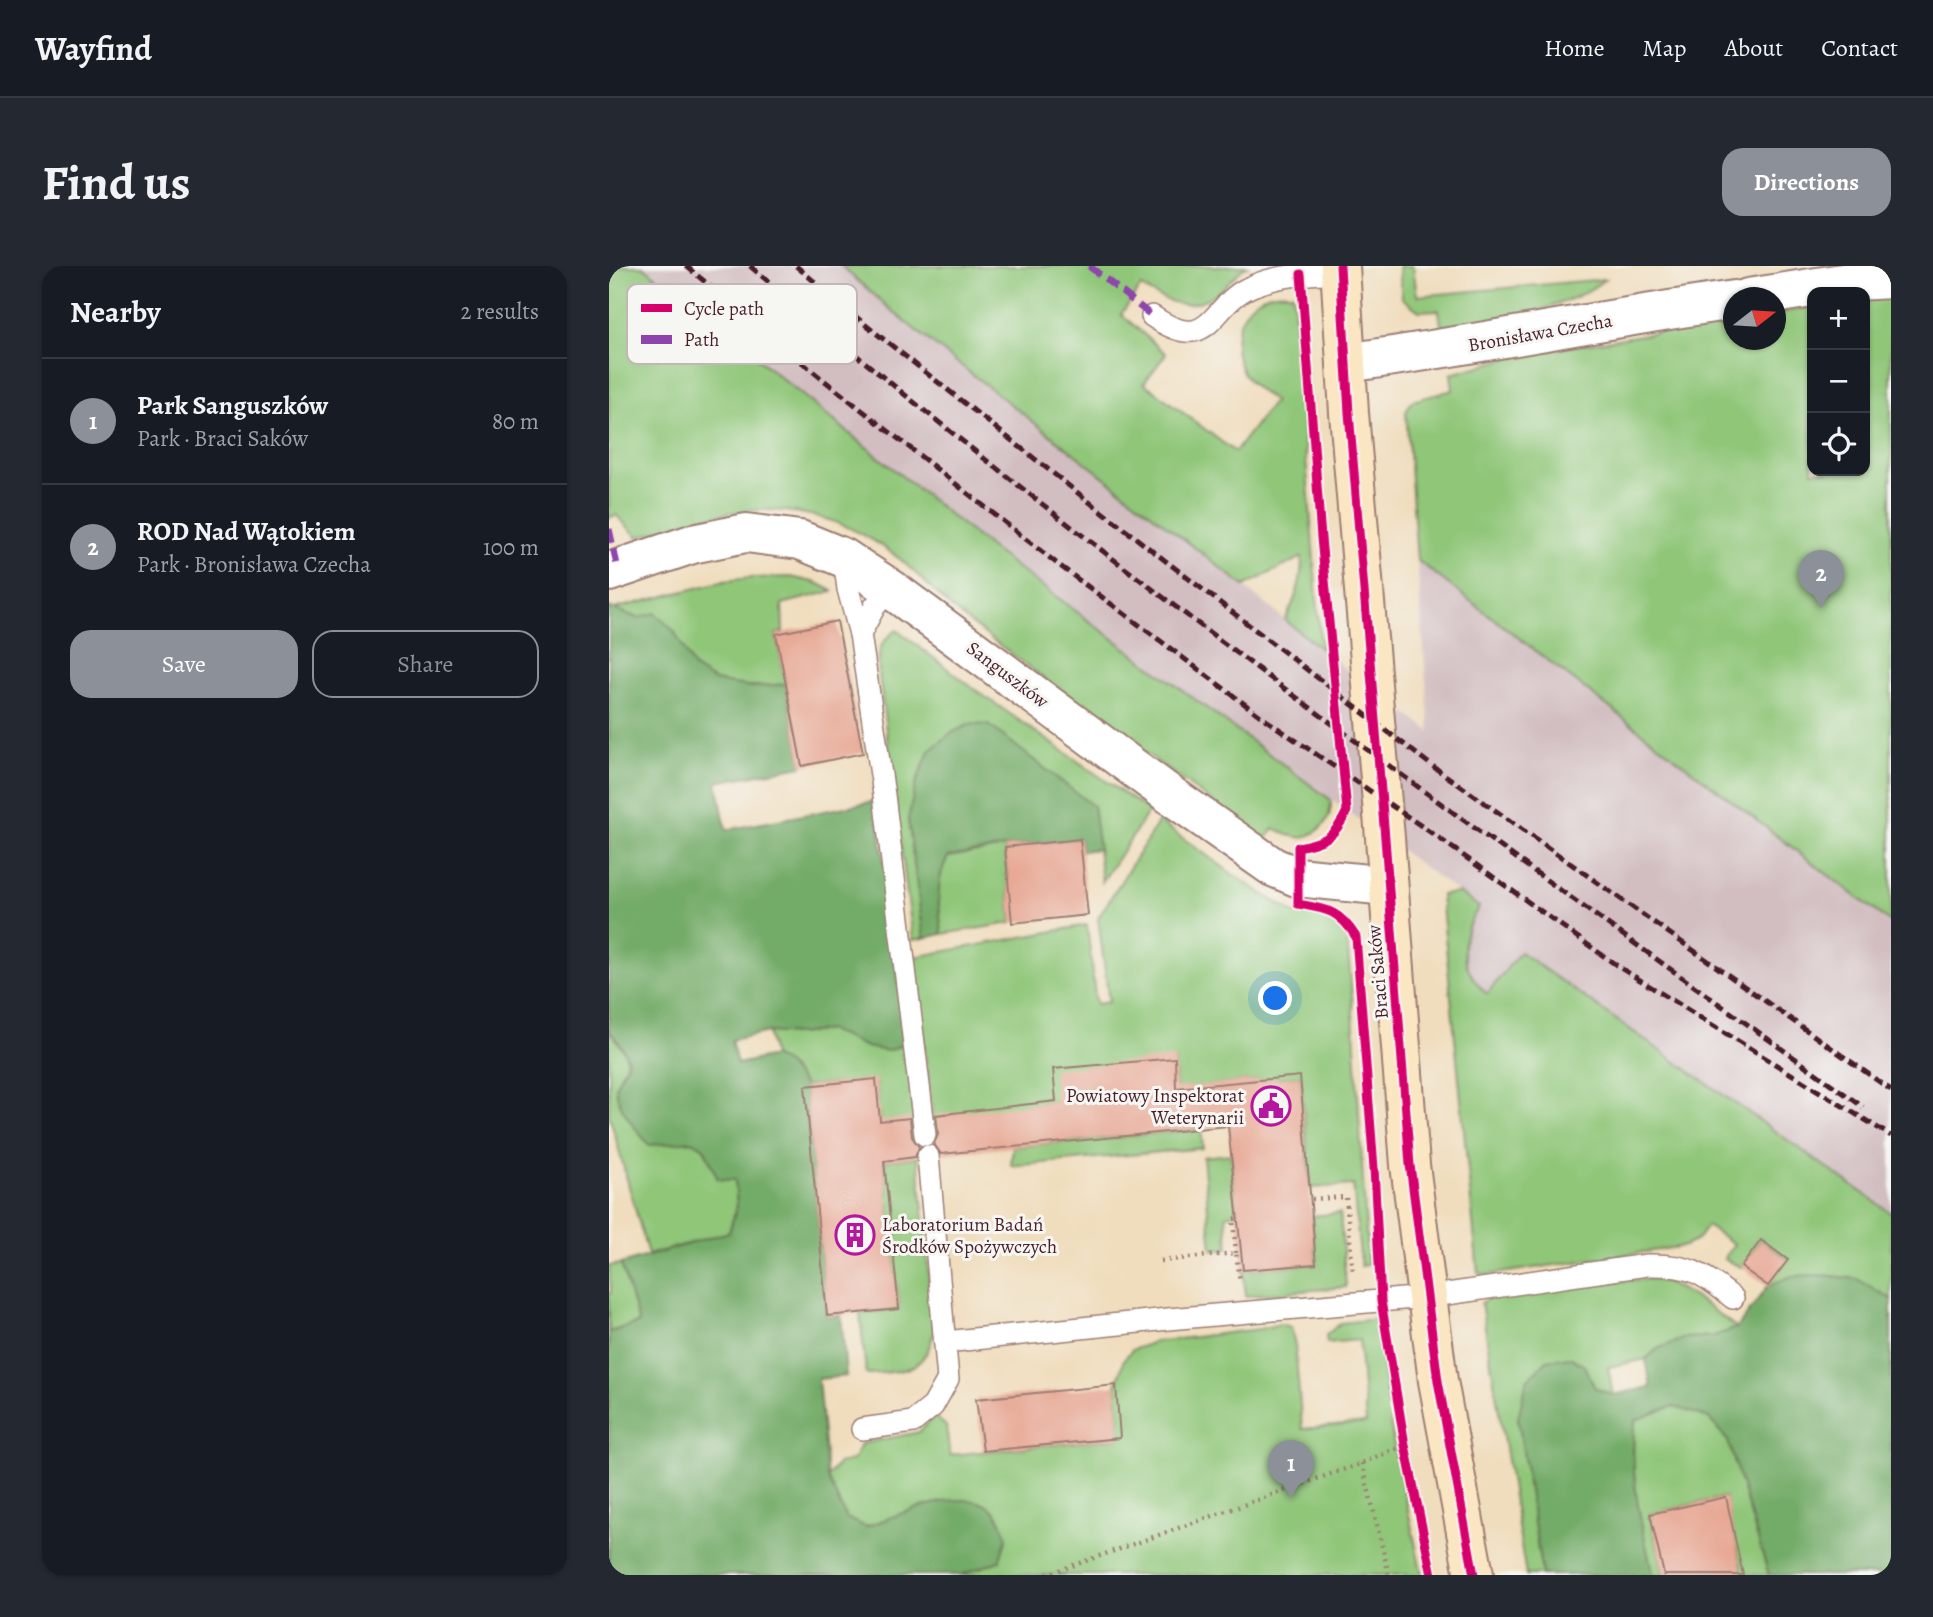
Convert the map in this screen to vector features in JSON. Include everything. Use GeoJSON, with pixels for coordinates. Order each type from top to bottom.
{"type":"FeatureCollection","features":[{"type":"Feature","properties":{"kind":"street","name":"Braci Saków"},"geometry":{"type":"LineString","coordinates":[[1340,269],[1410,1165],[1443,1408],[1474,1575]]}},
{"type":"Feature","properties":{"kind":"street"},"geometry":{"type":"LineString","coordinates":[[1786,292],[1855,281],[1891,279]]}},
{"type":"Feature","properties":{"kind":"street","name":"Bronisława Czecha"},"geometry":{"type":"LineString","coordinates":[[1346,363],[1427,352],[1723,302]]}},
{"type":"Feature","properties":{"kind":"street","name":"Sanguszków"},"geometry":{"type":"LineString","coordinates":[[609,572],[692,544],[746,533],[800,540],[844,558],[891,589],[1169,794],[1273,867],[1297,877],[1388,886]]}},
{"type":"Feature","properties":{"kind":"lane"},"geometry":{"type":"LineString","coordinates":[[1152,316],[1167,327],[1187,332],[1205,328],[1229,301],[1252,285],[1276,278],[1340,269]]}},
{"type":"Feature","properties":{"kind":"lane"},"geometry":{"type":"LineString","coordinates":[[844,558],[848,589],[860,634],[893,859],[926,1145],[948,1379],[933,1406],[913,1422],[862,1429]]}},
{"type":"Feature","properties":{"kind":"lane"},"geometry":{"type":"LineString","coordinates":[[860,634],[875,606],[891,589]]}},
{"type":"Feature","properties":{"kind":"lane"},"geometry":{"type":"LineString","coordinates":[[945,1342],[1426,1297],[1647,1265],[1668,1264],[1695,1271],[1733,1298]]}},
{"type":"Feature","properties":{"kind":"path"},"geometry":{"type":"LineString","coordinates":[[1312,1199],[1346,1197],[1353,1274],[1366,1273]]}},
{"type":"Feature","properties":{"kind":"path"},"geometry":{"type":"LineString","coordinates":[[1238,1219],[1233,1219],[1243,1313]]}},
{"type":"Feature","properties":{"kind":"path"},"geometry":{"type":"LineString","coordinates":[[1161,1261],[1236,1253]]}},
{"type":"Feature","properties":{"kind":"path"},"geometry":{"type":"LineString","coordinates":[[1046,1575],[1362,1463],[1405,1444]]}},
{"type":"Feature","properties":{"kind":"path"},"geometry":{"type":"LineString","coordinates":[[1362,1463],[1389,1575]]}},
{"type":"Feature","properties":{"kind":"shaded area"},"geometry":{"type":"Polygon","coordinates":[[[643,266],[841,266],[904,321],[1210,559],[1348,671],[1430,731],[1417,560],[1891,923],[1891,1213],[1521,952],[1488,994],[1475,983],[1467,968],[1463,950],[1465,934],[1478,907],[992,549],[764,364],[857,364],[857,284],[665,284],[643,266]]]}},
{"type":"Feature","properties":{"kind":"green space"},"geometry":{"type":"Polygon","coordinates":[[[609,266],[643,266],[665,284],[627,284],[627,364],[764,364],[992,549],[1331,800],[1330,814],[1315,832],[1303,838],[1274,828],[1265,841],[961,616],[893,554],[862,534],[840,524],[804,514],[755,510],[686,522],[638,537],[616,515],[609,518],[609,266]]]}},
{"type":"Feature","properties":{"kind":"green space"},"geometry":{"type":"Polygon","coordinates":[[[841,266],[1247,266],[1218,292],[1188,304],[1170,301],[1141,287],[1121,314],[1166,354],[1144,383],[1235,452],[1274,401],[1245,376],[1236,346],[1238,330],[1251,305],[1262,297],[1277,293],[1293,294],[1321,649],[1285,620],[1298,590],[1302,557],[1244,586],[904,321],[841,266]]]}},
{"type":"Feature","properties":{"kind":"green space"},"geometry":{"type":"Polygon","coordinates":[[[1399,266],[1413,266],[1417,296],[1605,279],[1587,291],[1548,308],[1441,326],[1439,310],[1419,311],[1402,298],[1399,266]]]}},
{"type":"Feature","properties":{"kind":"green space"},"geometry":{"type":"Polygon","coordinates":[[[1891,296],[1891,923],[1417,560],[1406,412],[1412,401],[1453,390],[1451,374],[1520,355],[1723,322],[1723,350],[1786,350],[1786,311],[1807,308],[1807,476],[1870,476],[1870,298],[1891,296]]]}},
{"type":"Feature","properties":{"kind":"green space"},"geometry":{"type":"Polygon","coordinates":[[[791,577],[817,583],[833,591],[782,604],[783,632],[776,634],[786,684],[736,685],[710,679],[692,665],[674,631],[614,609],[724,581],[791,577]]]}},
{"type":"Feature","properties":{"kind":"green space"},"geometry":{"type":"Polygon","coordinates":[[[609,607],[637,618],[655,613],[674,631],[694,668],[715,681],[753,687],[786,684],[802,766],[717,782],[726,830],[876,801],[907,1043],[887,1051],[866,1047],[829,1030],[798,1034],[768,1032],[731,1040],[737,1064],[773,1056],[788,1065],[805,1086],[827,1316],[841,1315],[846,1376],[818,1379],[827,1477],[846,1518],[866,1527],[933,1504],[969,1500],[984,1504],[996,1513],[1007,1538],[999,1561],[960,1575],[609,1575],[609,1332],[639,1323],[621,1264],[729,1232],[737,1206],[735,1180],[718,1179],[704,1148],[693,1141],[649,1145],[628,1118],[617,1094],[617,1083],[625,1069],[627,1057],[609,1029],[609,607]]]}},
{"type":"Feature","properties":{"kind":"green space"},"geometry":{"type":"Polygon","coordinates":[[[897,630],[977,691],[1149,811],[1102,882],[1093,806],[908,819],[924,938],[913,940],[879,675],[882,644],[897,630]]]}},
{"type":"Feature","properties":{"kind":"green space"},"geometry":{"type":"Polygon","coordinates":[[[970,724],[989,725],[1093,806],[1099,849],[1081,851],[1080,839],[1005,847],[948,857],[939,885],[942,934],[924,938],[908,819],[916,783],[929,751],[951,733],[970,724]]]}},
{"type":"Feature","properties":{"kind":"green space"},"geometry":{"type":"Polygon","coordinates":[[[1159,821],[1238,878],[1293,913],[1314,914],[1326,918],[1343,931],[1347,940],[1352,995],[1368,1265],[1361,1266],[1353,1185],[1311,1188],[1300,1076],[1176,1089],[1175,1059],[1056,1101],[1008,1108],[935,1134],[914,957],[1087,925],[1096,1004],[1109,1002],[1098,918],[1159,821]]]}},
{"type":"Feature","properties":{"kind":"green space"},"geometry":{"type":"Polygon","coordinates":[[[1005,847],[1012,923],[942,934],[939,885],[948,857],[1005,847]]]}},
{"type":"Feature","properties":{"kind":"green space"},"geometry":{"type":"Polygon","coordinates":[[[1459,893],[1479,907],[1467,930],[1464,952],[1471,974],[1487,994],[1520,952],[1891,1213],[1891,1299],[1857,1279],[1822,1275],[1792,1276],[1768,1286],[1787,1259],[1761,1240],[1741,1267],[1724,1259],[1734,1244],[1707,1226],[1697,1240],[1685,1246],[1487,1275],[1478,1273],[1441,895],[1459,893]]]}},
{"type":"Feature","properties":{"kind":"green space"},"geometry":{"type":"Polygon","coordinates":[[[609,1029],[626,1056],[625,1068],[620,1075],[649,1145],[693,1141],[704,1148],[718,1179],[735,1180],[737,1206],[729,1232],[648,1255],[609,1114],[609,1029]]]}},
{"type":"Feature","properties":{"kind":"green space"},"geometry":{"type":"Polygon","coordinates":[[[829,1030],[866,1047],[907,1043],[918,1136],[882,1140],[876,1080],[805,1086],[788,1065],[773,1056],[768,1032],[798,1034],[829,1030]]]}},
{"type":"Feature","properties":{"kind":"green space"},"geometry":{"type":"Polygon","coordinates":[[[1201,1129],[1203,1148],[1011,1166],[1013,1147],[1201,1129]]]}},
{"type":"Feature","properties":{"kind":"green space"},"geometry":{"type":"Polygon","coordinates":[[[1231,1154],[1237,1213],[1226,1215],[1228,1248],[1212,1250],[1203,1157],[1231,1154]]]}},
{"type":"Feature","properties":{"kind":"green space"},"geometry":{"type":"Polygon","coordinates":[[[918,1157],[934,1331],[925,1355],[918,1363],[901,1370],[866,1374],[860,1313],[899,1309],[884,1161],[918,1157]]]}},
{"type":"Feature","properties":{"kind":"green space"},"geometry":{"type":"Polygon","coordinates":[[[1340,1213],[1346,1287],[1246,1296],[1243,1270],[1316,1264],[1312,1216],[1340,1213]]]}},
{"type":"Feature","properties":{"kind":"green space"},"geometry":{"type":"Polygon","coordinates":[[[621,1264],[639,1323],[609,1332],[609,1266],[621,1264]]]}},
{"type":"Feature","properties":{"kind":"green space"},"geometry":{"type":"Polygon","coordinates":[[[1822,1275],[1857,1279],[1891,1299],[1891,1575],[1769,1575],[1728,1441],[1709,1418],[1673,1406],[1635,1420],[1634,1479],[1653,1575],[1542,1575],[1518,1418],[1527,1380],[1547,1360],[1570,1357],[1584,1366],[1595,1388],[1613,1395],[1651,1387],[1646,1359],[1657,1349],[1685,1338],[1714,1336],[1737,1328],[1768,1286],[1792,1276],[1822,1275]]]}},
{"type":"Feature","properties":{"kind":"green space"},"geometry":{"type":"Polygon","coordinates":[[[1651,1279],[1686,1292],[1737,1328],[1714,1336],[1685,1338],[1657,1349],[1646,1359],[1608,1367],[1613,1395],[1595,1389],[1584,1366],[1518,1418],[1542,1575],[1526,1575],[1481,1303],[1491,1296],[1651,1279]]]}},
{"type":"Feature","properties":{"kind":"green space"},"geometry":{"type":"Polygon","coordinates":[[[1376,1319],[1393,1440],[1422,1575],[960,1575],[999,1561],[890,1518],[866,1527],[846,1518],[827,1477],[838,1464],[854,1459],[861,1444],[919,1432],[934,1416],[946,1426],[950,1455],[1120,1438],[1116,1385],[1124,1359],[1132,1350],[1154,1342],[1260,1329],[1280,1324],[1291,1327],[1295,1345],[1302,1429],[1366,1423],[1359,1340],[1327,1343],[1326,1335],[1341,1323],[1376,1319]]]}},
{"type":"Feature","properties":{"kind":"green space"},"geometry":{"type":"Polygon","coordinates":[[[1673,1406],[1709,1418],[1728,1441],[1769,1575],[1743,1575],[1725,1497],[1650,1514],[1664,1575],[1653,1575],[1637,1498],[1633,1459],[1635,1420],[1673,1406]]]}},
{"type":"Feature","properties":{"kind":"building"},"geometry":{"type":"Polygon","coordinates":[[[837,621],[863,753],[802,766],[776,634],[837,621]]]}},
{"type":"Feature","properties":{"kind":"building"},"geometry":{"type":"Polygon","coordinates":[[[1080,839],[1088,915],[1012,923],[1005,847],[1080,839]]]}},
{"type":"Feature","properties":{"kind":"building"},"geometry":{"type":"Polygon","coordinates":[[[1175,1058],[1176,1088],[1300,1076],[1316,1264],[1243,1270],[1228,1126],[941,1154],[934,1144],[938,1134],[936,1115],[1056,1101],[1053,1069],[1175,1058]]]}},
{"type":"Feature","properties":{"kind":"building","name":"Laboratorium Badań Środków Spożywczych"},"geometry":{"type":"Polygon","coordinates":[[[876,1079],[880,1121],[910,1118],[912,1137],[919,1147],[915,1157],[884,1161],[899,1309],[827,1316],[805,1086],[876,1079]]]}},
{"type":"Feature","properties":{"kind":"building"},"geometry":{"type":"Polygon","coordinates":[[[1761,1240],[1788,1260],[1768,1286],[1741,1267],[1761,1240]]]}},
{"type":"Feature","properties":{"kind":"building"},"geometry":{"type":"Polygon","coordinates":[[[1116,1385],[1120,1438],[983,1451],[976,1399],[1116,1385]]]}},
{"type":"Feature","properties":{"kind":"building"},"geometry":{"type":"Polygon","coordinates":[[[1726,1497],[1743,1575],[1664,1575],[1650,1514],[1726,1497]]]}},
{"type":"Feature","properties":{"kind":"railway"},"geometry":{"type":"LineString","coordinates":[[686,266],[708,284]]}},
{"type":"Feature","properties":{"kind":"railway"},"geometry":{"type":"LineString","coordinates":[[750,266],[772,284]]}},
{"type":"Feature","properties":{"kind":"railway"},"geometry":{"type":"LineString","coordinates":[[796,266],[817,284]]}},
{"type":"Feature","properties":{"kind":"railway"},"geometry":{"type":"LineString","coordinates":[[857,318],[1102,512],[1431,765],[1891,1090]]}},
{"type":"Feature","properties":{"kind":"railway"},"geometry":{"type":"LineString","coordinates":[[857,355],[1020,487],[1297,698],[1863,1107]]}},
{"type":"Feature","properties":{"kind":"railway"},"geometry":{"type":"LineString","coordinates":[[804,364],[1055,562],[1266,720],[1436,836],[1619,967],[1891,1136]]}},
{"type":"Feature","properties":{"kind":"marked path"},"geometry":{"type":"LineString","coordinates":[[1089,266],[1152,316]]}},
{"type":"Feature","properties":{"kind":"marked path"},"geometry":{"type":"LineString","coordinates":[[609,529],[618,569]]}},
{"type":"Feature","properties":{"kind":"cycle path"},"geometry":{"type":"LineString","coordinates":[[1340,266],[1349,413],[1410,1165],[1438,1381],[1474,1575]]}},
{"type":"Feature","properties":{"kind":"cycle path"},"geometry":{"type":"LineString","coordinates":[[1301,274],[1321,538],[1347,811],[1338,827],[1328,837],[1298,847],[1298,904],[1331,912],[1344,921],[1356,937],[1374,1168],[1381,1301],[1405,1445],[1432,1575]]}},
{"type":"Feature","properties":{"kind":"place","name":"ROD Nad Wątokiem"},"geometry":{"type":"Point","coordinates":[1821,608]}},
{"type":"Feature","properties":{"kind":"place","name":"Powiatowy Inspektorat Weterynarii"},"geometry":{"type":"Point","coordinates":[1271,1106]}},
{"type":"Feature","properties":{"kind":"place","name":"Laboratorium Badań Środków Spożywczych"},"geometry":{"type":"Point","coordinates":[855,1235]}},
{"type":"Feature","properties":{"kind":"place","name":"Park Sanguszków"},"geometry":{"type":"Point","coordinates":[1291,1498]}}]}
